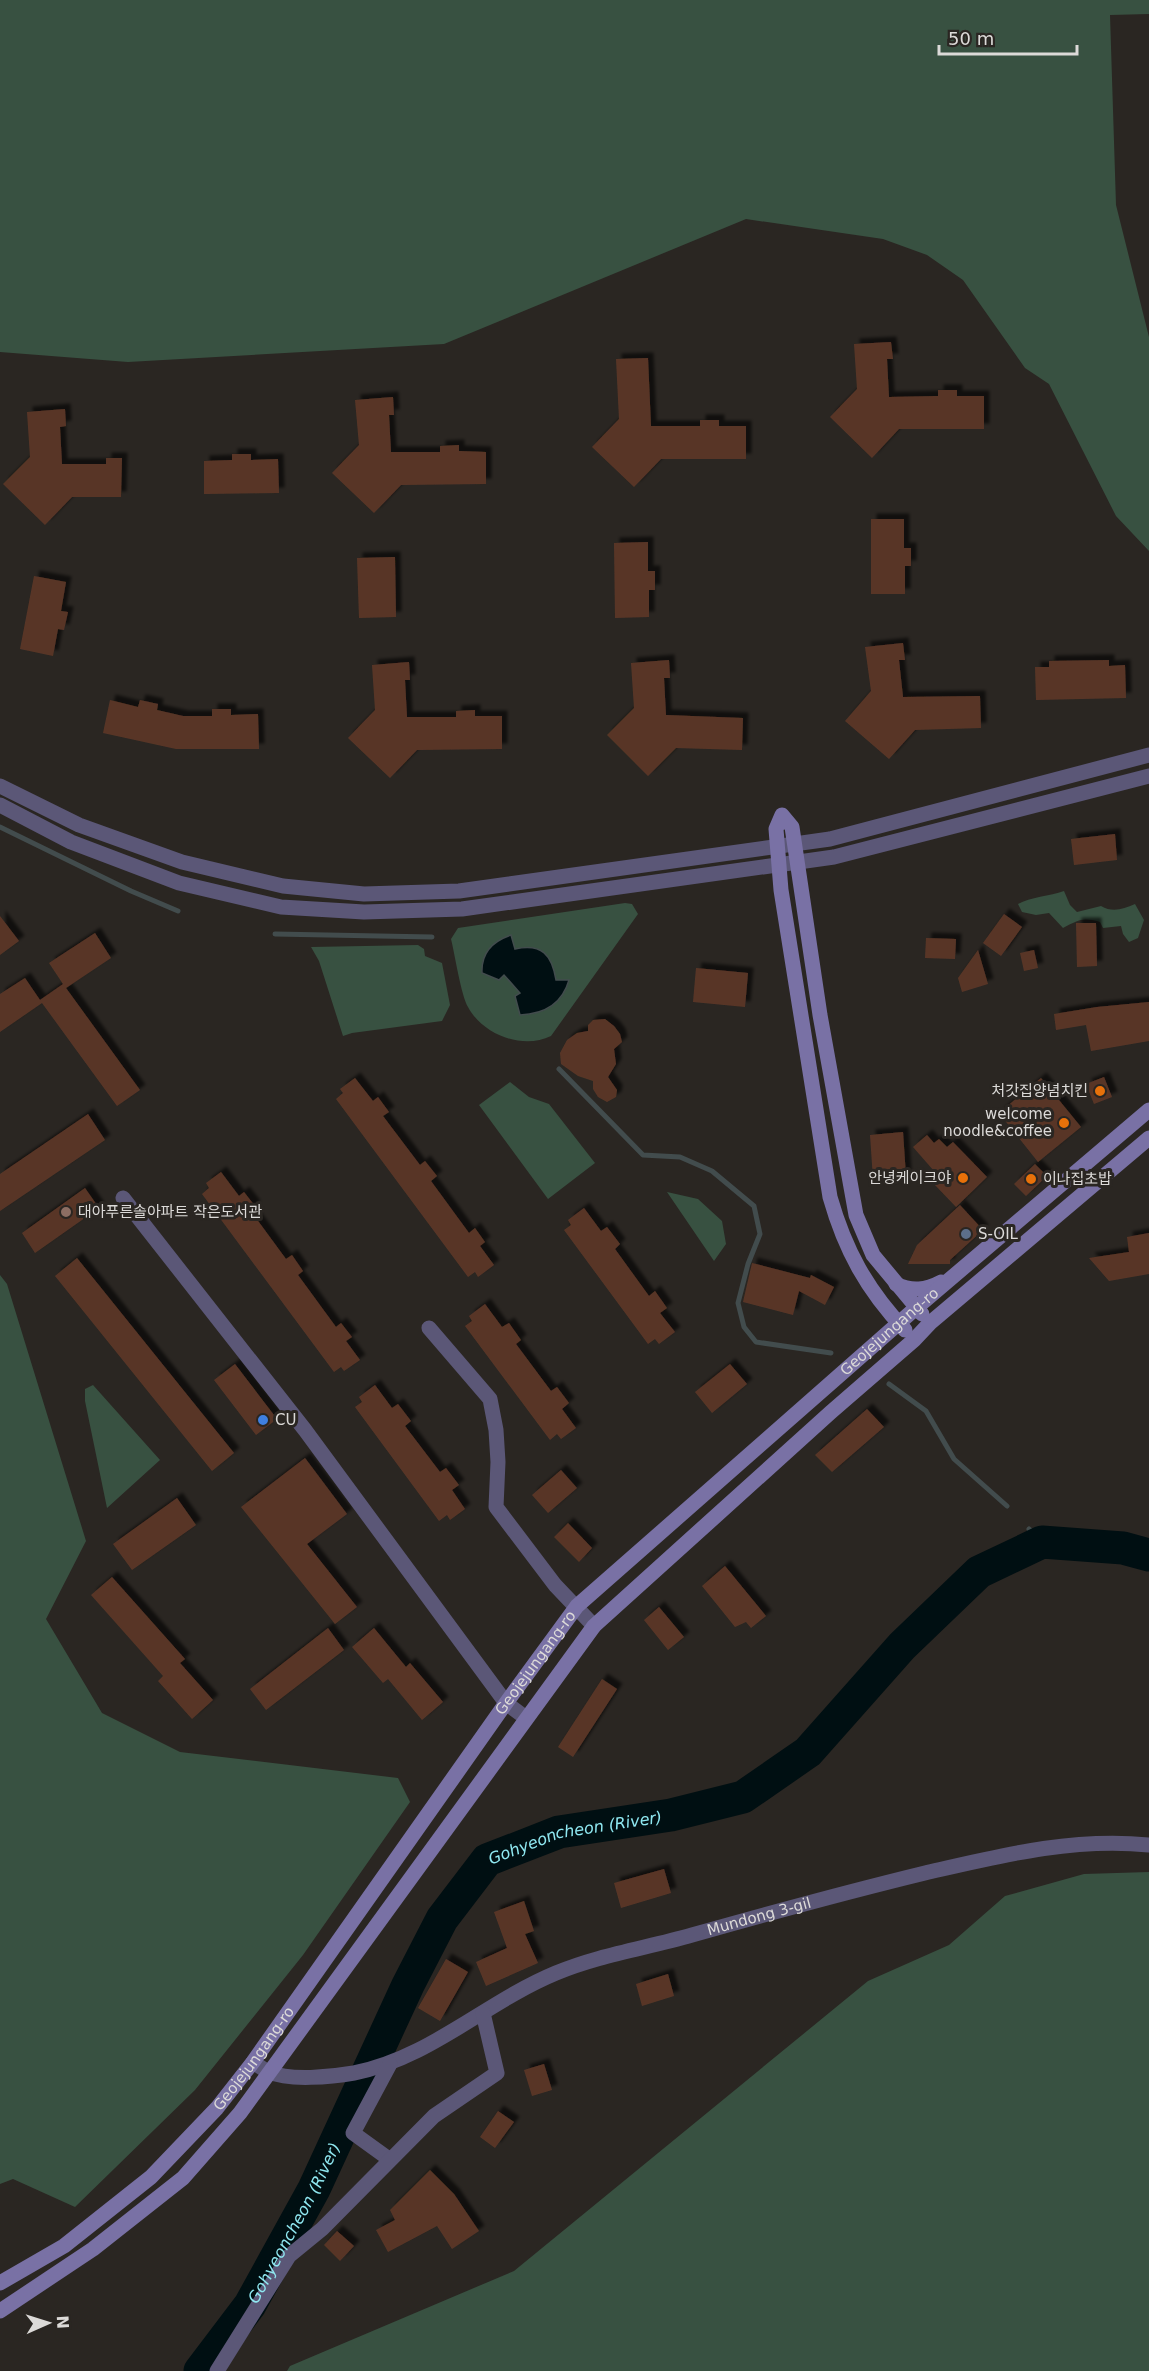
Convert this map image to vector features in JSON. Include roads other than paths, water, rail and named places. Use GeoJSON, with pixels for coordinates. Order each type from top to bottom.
{"type":"FeatureCollection","features":[{"type":"Feature","properties":{"kind":"main road"},"geometry":{"type":"LineString","coordinates":[[914,1340],[858,1270],[839,1230],[830,1197],[800,1018],[779,865],[776,829],[782,815],[792,827],[820,1015],[856,1215],[873,1255],[930,1323]]}},
{"type":"Feature","properties":{"kind":"main road","name":"Geojejungang-ro"},"geometry":{"type":"LineString","coordinates":[[0,2283],[64,2246],[151,2177],[217,2108],[253,2062],[506,1702],[577,1606],[916,1308],[1149,1110]]}},
{"type":"Feature","properties":{"kind":"main road","name":"Geojejungang-ro"},"geometry":{"type":"LineString","coordinates":[[0,2311],[93,2249],[183,2178],[270,2073],[594,1626],[914,1340],[930,1323],[1149,1138]]}},
{"type":"Feature","properties":{"kind":"main road"},"geometry":{"type":"LineString","coordinates":[[896,1284],[914,1290],[931,1287],[955,1270],[967,1265]]}},
{"type":"Feature","properties":{"kind":"main road"},"geometry":{"type":"LineString","coordinates":[[868,1350],[882,1327],[883,1314],[878,1296]]}},
{"type":"Feature","properties":{"kind":"street"},"geometry":{"type":"LineString","coordinates":[[0,786],[79,825],[182,862],[283,886],[364,894],[459,891],[830,839],[1149,755]]}},
{"type":"Feature","properties":{"kind":"street"},"geometry":{"type":"LineString","coordinates":[[0,805],[71,842],[179,883],[281,906],[364,912],[462,909],[834,857],[1149,776]]}},
{"type":"Feature","properties":{"kind":"street"},"geometry":{"type":"LineString","coordinates":[[123,1198],[305,1430],[506,1702],[526,1718]]}},
{"type":"Feature","properties":{"kind":"street"},"geometry":{"type":"LineString","coordinates":[[429,1328],[490,1399],[496,1430],[498,1462],[496,1507],[555,1585],[594,1626]]}},
{"type":"Feature","properties":{"kind":"street","name":"Mundong 3-gil"},"geometry":{"type":"LineString","coordinates":[[270,2073],[294,2077],[352,2074],[390,2064],[432,2044],[522,1988],[558,1972],[829,1896],[1008,1853],[1074,1844],[1149,1845]]}},
{"type":"Feature","properties":{"kind":"street"},"geometry":{"type":"LineString","coordinates":[[217,2371],[289,2256],[322,2229],[434,2116],[496,2073],[483,2013]]}},
{"type":"Feature","properties":{"kind":"street"},"geometry":{"type":"LineString","coordinates":[[253,2062],[270,2073]]}},
{"type":"Feature","properties":{"kind":"street"},"geometry":{"type":"LineString","coordinates":[[389,2159],[353,2133],[390,2064]]}},
{"type":"Feature","properties":{"kind":"waterway"},"geometry":{"type":"LineString","coordinates":[[0,827],[131,891],[178,911]]}},
{"type":"Feature","properties":{"kind":"waterway"},"geometry":{"type":"LineString","coordinates":[[275,934],[432,937]]}},
{"type":"Feature","properties":{"kind":"waterway"},"geometry":{"type":"LineString","coordinates":[[559,1069],[643,1155],[680,1157],[712,1171],[754,1206],[760,1234],[748,1264],[738,1303],[744,1327],[756,1342],[831,1353]]}},
{"type":"Feature","properties":{"kind":"waterway"},"geometry":{"type":"LineString","coordinates":[[889,1384],[926,1411],[954,1459],[1007,1506]]}},
{"type":"Feature","properties":{"kind":"waterway"},"geometry":{"type":"LineString","coordinates":[[1029,1529],[1042,1542]]}},
{"type":"Feature","properties":{"kind":"waterway","name":"Gohyeoncheon (River)"},"geometry":{"type":"LineString","coordinates":[[200,2371],[250,2305],[314,2189],[408,1985],[442,1919],[487,1860],[559,1832],[671,1815],[743,1797],[808,1752],[902,1646],[979,1572],[1042,1542],[1123,1548],[1149,1555]]}},
{"type":"Feature","properties":{"kind":"place","name":"처갓집양념치킨"},"geometry":{"type":"Point","coordinates":[1100,1091]}},
{"type":"Feature","properties":{"kind":"place","name":"welcome noodle&coffee"},"geometry":{"type":"Point","coordinates":[1064,1123]}},
{"type":"Feature","properties":{"kind":"place","name":"안녕케이크야"},"geometry":{"type":"Point","coordinates":[963,1178]}},
{"type":"Feature","properties":{"kind":"place","name":"이나집초밥"},"geometry":{"type":"Point","coordinates":[1031,1179]}},
{"type":"Feature","properties":{"kind":"place","name":"대아푸른솔아파트 작은도서관"},"geometry":{"type":"Point","coordinates":[66,1212]}},
{"type":"Feature","properties":{"kind":"place","name":"S-OIL"},"geometry":{"type":"Point","coordinates":[966,1234]}},
{"type":"Feature","properties":{"kind":"place","name":"CU"},"geometry":{"type":"Point","coordinates":[263,1420]}}]}
